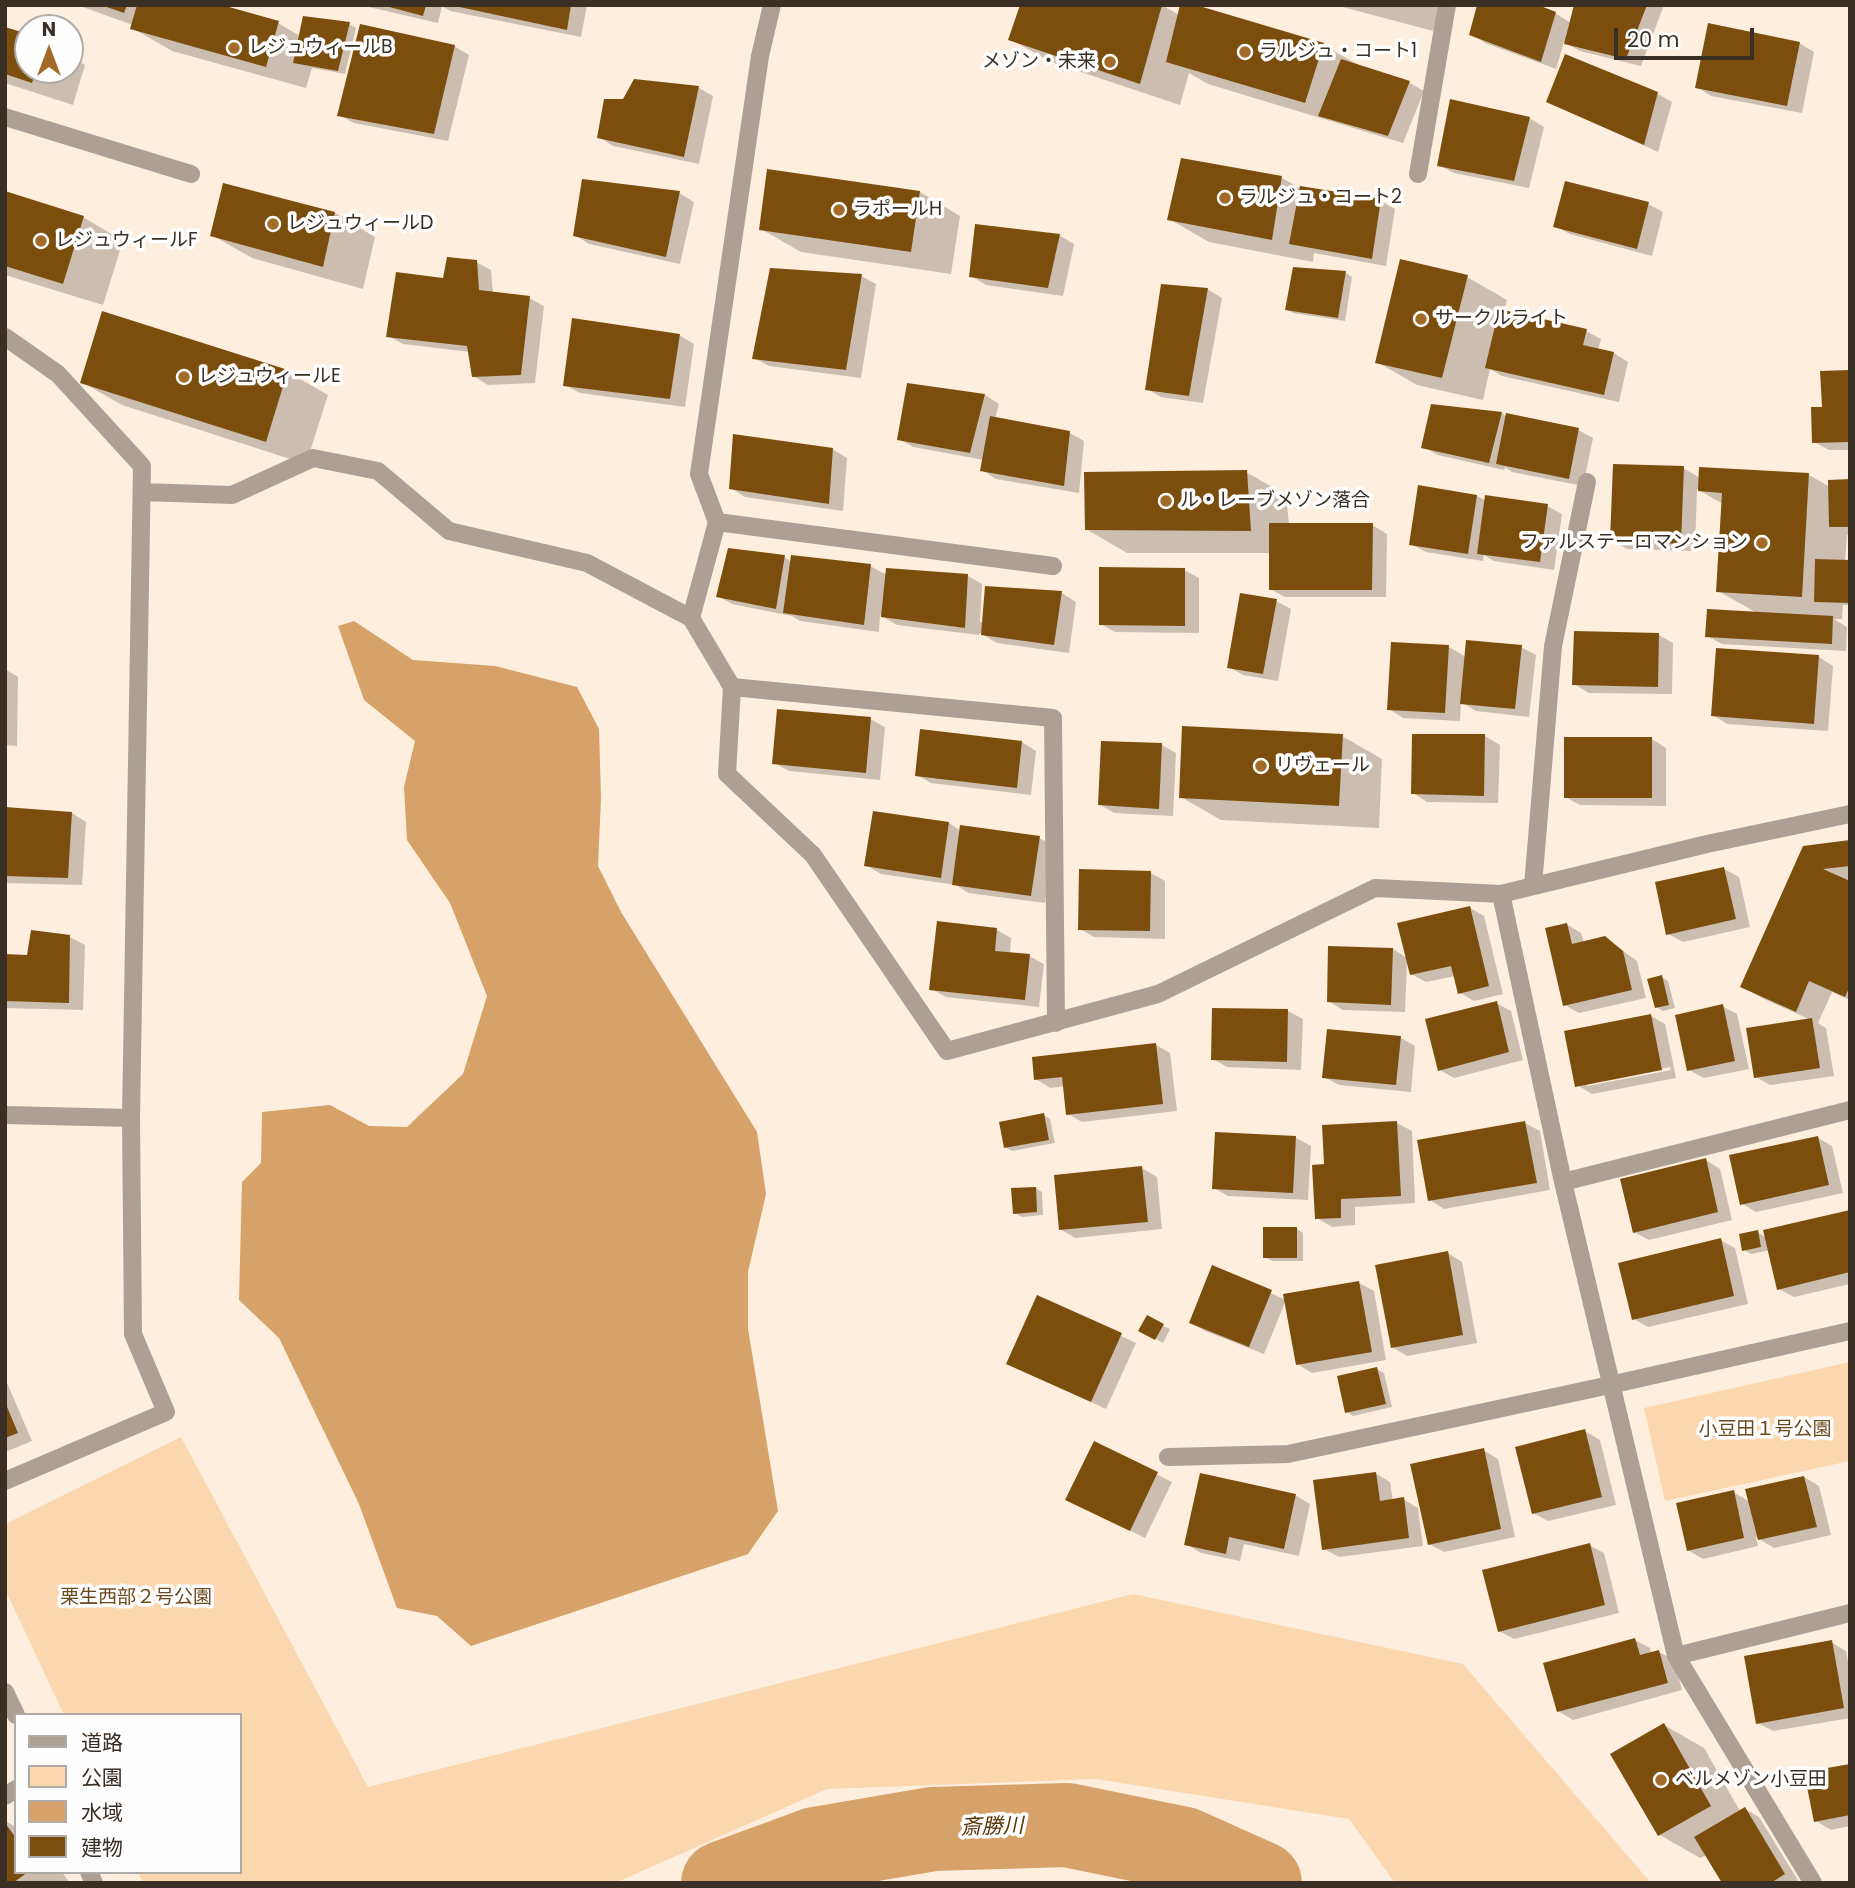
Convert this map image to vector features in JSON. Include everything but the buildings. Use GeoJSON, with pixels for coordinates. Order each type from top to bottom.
{"type":"FeatureCollection","features":[{"type":"Feature","properties":{"kind":"street"},"geometry":{"type":"LineString","coordinates":[[691,618],[717,522],[699,474],[760,56],[772,5]]}},
{"type":"Feature","properties":{"kind":"street"},"geometry":{"type":"LineString","coordinates":[[1418,174],[1447,5]]}},
{"type":"Feature","properties":{"kind":"street"},"geometry":{"type":"LineString","coordinates":[[5,117],[191,174]]}},
{"type":"Feature","properties":{"kind":"street"},"geometry":{"type":"LineString","coordinates":[[5,337],[58,374],[142,466],[131,1118],[133,1334],[166,1412],[5,1481]]}},
{"type":"Feature","properties":{"kind":"street"},"geometry":{"type":"LineString","coordinates":[[142,492],[232,495],[313,458],[378,471],[449,531],[587,563],[691,618],[732,687],[727,774],[813,855],[947,1051],[1158,994],[1375,888],[1502,894],[1706,844],[1850,814]]}},
{"type":"Feature","properties":{"kind":"street"},"geometry":{"type":"LineString","coordinates":[[1534,886],[1553,646],[1587,482]]}},
{"type":"Feature","properties":{"kind":"street"},"geometry":{"type":"LineString","coordinates":[[717,522],[1053,566]]}},
{"type":"Feature","properties":{"kind":"street"},"geometry":{"type":"LineString","coordinates":[[732,687],[1053,718],[1056,1023]]}},
{"type":"Feature","properties":{"kind":"street"},"geometry":{"type":"LineString","coordinates":[[1502,894],[1563,1182],[1676,1656],[1813,1883]]}},
{"type":"Feature","properties":{"kind":"street"},"geometry":{"type":"LineString","coordinates":[[1563,1182],[1850,1110]]}},
{"type":"Feature","properties":{"kind":"street"},"geometry":{"type":"LineString","coordinates":[[5,1115],[131,1118]]}},
{"type":"Feature","properties":{"kind":"street"},"geometry":{"type":"LineString","coordinates":[[1168,1457],[1288,1454],[1850,1331]]}},
{"type":"Feature","properties":{"kind":"street"},"geometry":{"type":"LineString","coordinates":[[1676,1656],[1850,1613]]}},
{"type":"Feature","properties":{"kind":"street"},"geometry":{"type":"LineString","coordinates":[[5,1692],[15,1713]]}},
{"type":"Feature","properties":{"kind":"green space","name":"小豆田１号公園"},"geometry":{"type":"Polygon","coordinates":[[[1850,1362],[1850,1461],[1665,1501],[1644,1408],[1850,1362]]]}},
{"type":"Feature","properties":{"kind":"green space","name":"栗生西部２号公園"},"geometry":{"type":"Polygon","coordinates":[[[181,1437],[368,1787],[1133,1594],[1463,1664],[1651,1883],[1395,1883],[1349,1819],[1096,1779],[827,1789],[615,1883],[143,1883],[139,1874],[242,1874],[242,1713],[63,1713],[5,1589],[5,1524],[181,1437]]]}},
{"type":"Feature","properties":{"kind":"water"},"geometry":{"type":"Polygon","coordinates":[[[354,621],[413,660],[495,666],[577,687],[599,729],[601,798],[598,866],[621,912],[757,1132],[766,1194],[748,1272],[748,1329],[778,1511],[748,1554],[471,1646],[437,1616],[397,1608],[359,1504],[279,1338],[239,1300],[242,1182],[261,1163],[262,1112],[330,1105],[369,1126],[407,1127],[463,1074],[487,996],[450,903],[407,840],[404,787],[415,741],[364,700],[338,626],[354,621]]]}},
{"type":"Feature","properties":{"kind":"waterway","name":"斎勝川"},"geometry":{"type":"LineString","coordinates":[[723,1883],[816,1849],[933,1829],[1067,1825],[1184,1849],[1260,1883]]}},
{"type":"Feature","properties":{"kind":"place","name":"レジュウィールB"},"geometry":{"type":"Point","coordinates":[234,48]}},
{"type":"Feature","properties":{"kind":"place","name":"ラルジュ・コート1"},"geometry":{"type":"Point","coordinates":[1245,52]}},
{"type":"Feature","properties":{"kind":"place","name":"メゾン・未来"},"geometry":{"type":"Point","coordinates":[1110,62]}},
{"type":"Feature","properties":{"kind":"place","name":"ラルジュ・コート2"},"geometry":{"type":"Point","coordinates":[1225,198]}},
{"type":"Feature","properties":{"kind":"place","name":"ラポールH"},"geometry":{"type":"Point","coordinates":[839,210]}},
{"type":"Feature","properties":{"kind":"place","name":"レジュウィールD"},"geometry":{"type":"Point","coordinates":[273,224]}},
{"type":"Feature","properties":{"kind":"place","name":"レジュウィールF"},"geometry":{"type":"Point","coordinates":[41,241]}},
{"type":"Feature","properties":{"kind":"place","name":"サークルライト"},"geometry":{"type":"Point","coordinates":[1421,319]}},
{"type":"Feature","properties":{"kind":"place","name":"レジュウィールE"},"geometry":{"type":"Point","coordinates":[184,377]}},
{"type":"Feature","properties":{"kind":"place","name":"ル・レーブメゾン落合"},"geometry":{"type":"Point","coordinates":[1166,501]}},
{"type":"Feature","properties":{"kind":"place","name":"ファルステーロマンション"},"geometry":{"type":"Point","coordinates":[1762,543]}},
{"type":"Feature","properties":{"kind":"place","name":"リヴェール"},"geometry":{"type":"Point","coordinates":[1261,766]}},
{"type":"Feature","properties":{"kind":"place","name":"ベルメゾン小豆田"},"geometry":{"type":"Point","coordinates":[1661,1780]}}]}
